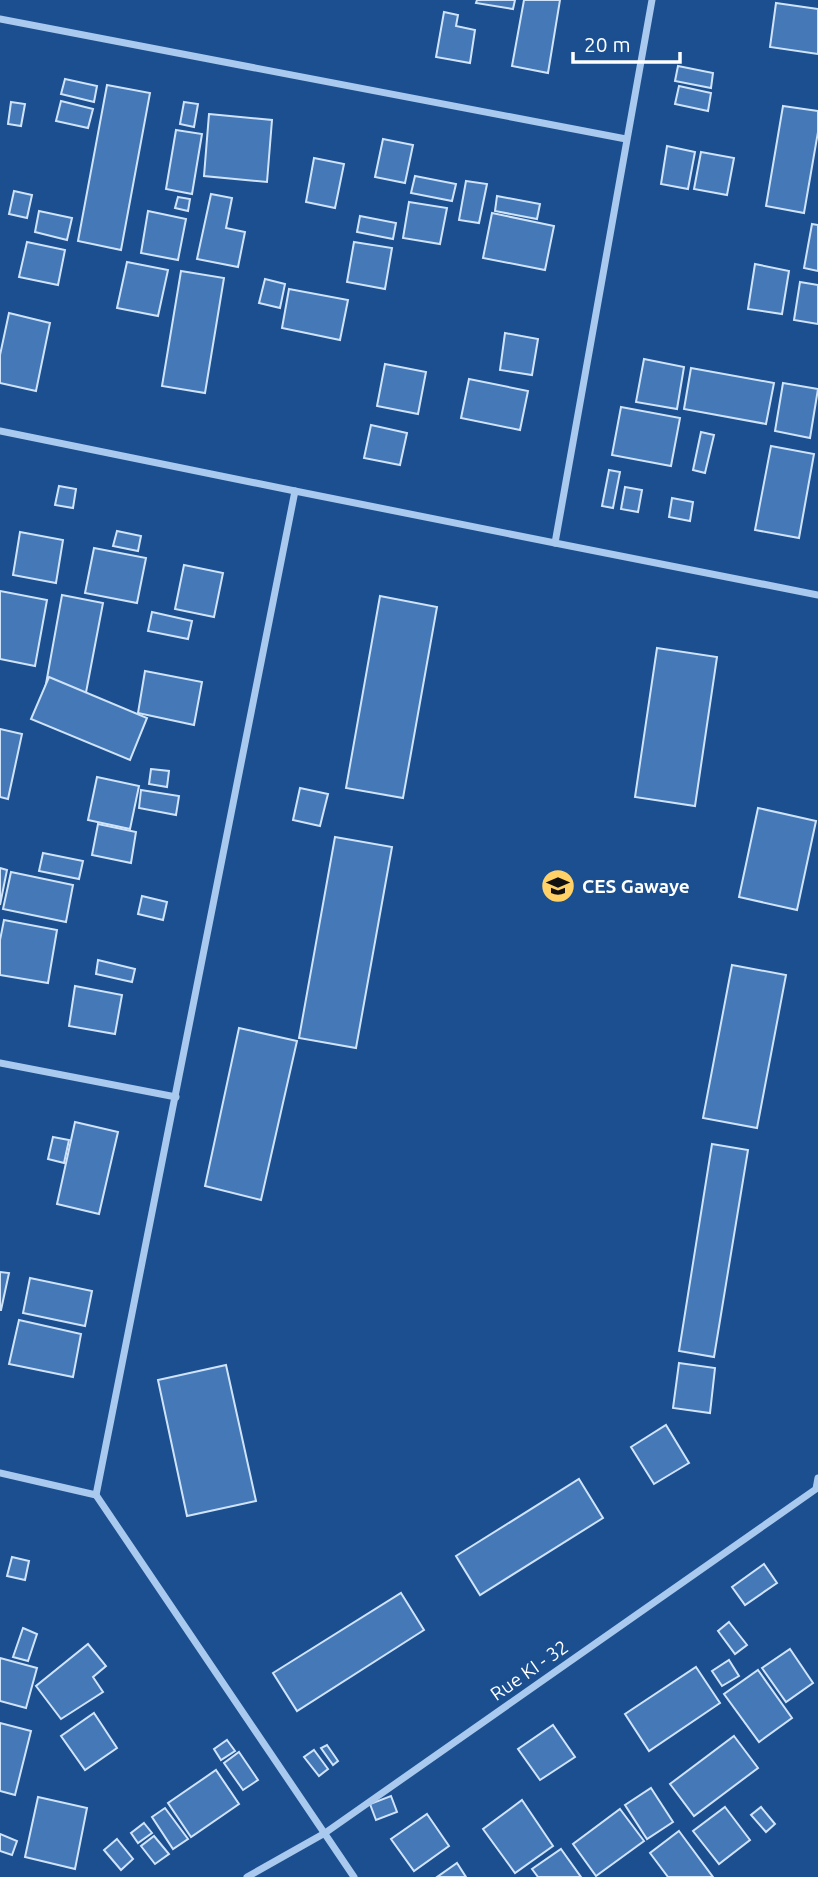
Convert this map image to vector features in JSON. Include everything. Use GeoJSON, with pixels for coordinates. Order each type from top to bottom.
{"type":"FeatureCollection","features":[{"type":"Feature","properties":{"kind":"street"},"geometry":{"type":"LineString","coordinates":[[555,543],[652,0]]}},
{"type":"Feature","properties":{"kind":"street"},"geometry":{"type":"LineString","coordinates":[[0,19],[626,139]]}},
{"type":"Feature","properties":{"kind":"street"},"geometry":{"type":"LineString","coordinates":[[0,431],[818,595]]}},
{"type":"Feature","properties":{"kind":"street"},"geometry":{"type":"LineString","coordinates":[[96,1495],[295,491]]}},
{"type":"Feature","properties":{"kind":"street"},"geometry":{"type":"LineString","coordinates":[[0,1063],[176,1097]]}},
{"type":"Feature","properties":{"kind":"street"},"geometry":{"type":"LineString","coordinates":[[0,1474],[96,1495],[354,1877]]}},
{"type":"Feature","properties":{"kind":"street","name":"Rue KI - 32"},"geometry":{"type":"LineString","coordinates":[[247,1877],[325,1833],[817,1489],[818,1478]]}},
{"type":"Feature","properties":{"kind":"building"},"geometry":{"type":"Polygon","coordinates":[[[477,0],[515,0],[513,9],[476,3],[477,0]]]}},
{"type":"Feature","properties":{"kind":"building"},"geometry":{"type":"Polygon","coordinates":[[[524,0],[560,0],[548,73],[512,66],[524,0]]]}},
{"type":"Feature","properties":{"kind":"building"},"geometry":{"type":"Polygon","coordinates":[[[776,3],[818,9],[818,54],[770,47],[776,3]]]}},
{"type":"Feature","properties":{"kind":"building"},"geometry":{"type":"Polygon","coordinates":[[[444,12],[458,15],[456,26],[475,30],[470,63],[436,57],[444,12]]]}},
{"type":"Feature","properties":{"kind":"building"},"geometry":{"type":"Polygon","coordinates":[[[678,66],[713,73],[711,88],[675,81],[678,66]]]}},
{"type":"Feature","properties":{"kind":"building"},"geometry":{"type":"Polygon","coordinates":[[[65,79],[97,86],[94,102],[61,94],[65,79]]]}},
{"type":"Feature","properties":{"kind":"building"},"geometry":{"type":"Polygon","coordinates":[[[107,85],[150,93],[121,250],[78,241],[107,85]]]}},
{"type":"Feature","properties":{"kind":"building"},"geometry":{"type":"Polygon","coordinates":[[[679,86],[711,93],[708,111],[675,104],[679,86]]]}},
{"type":"Feature","properties":{"kind":"building"},"geometry":{"type":"Polygon","coordinates":[[[61,101],[93,109],[88,128],[56,121],[61,101]]]}},
{"type":"Feature","properties":{"kind":"building"},"geometry":{"type":"Polygon","coordinates":[[[11,102],[25,104],[21,126],[8,124],[11,102]]]}},
{"type":"Feature","properties":{"kind":"building"},"geometry":{"type":"Polygon","coordinates":[[[184,102],[198,104],[194,127],[180,124],[184,102]]]}},
{"type":"Feature","properties":{"kind":"building"},"geometry":{"type":"Polygon","coordinates":[[[783,106],[818,111],[818,132],[804,213],[766,206],[783,106]]]}},
{"type":"Feature","properties":{"kind":"building"},"geometry":{"type":"Polygon","coordinates":[[[209,114],[272,120],[267,182],[204,176],[209,114]]]}},
{"type":"Feature","properties":{"kind":"building"},"geometry":{"type":"Polygon","coordinates":[[[176,130],[202,134],[192,194],[166,189],[176,130]]]}},
{"type":"Feature","properties":{"kind":"building"},"geometry":{"type":"Polygon","coordinates":[[[383,139],[413,145],[405,183],[375,177],[383,139]]]}},
{"type":"Feature","properties":{"kind":"building"},"geometry":{"type":"Polygon","coordinates":[[[667,146],[695,152],[688,189],[661,184],[667,146]]]}},
{"type":"Feature","properties":{"kind":"building"},"geometry":{"type":"Polygon","coordinates":[[[701,152],[734,158],[727,195],[694,189],[701,152]]]}},
{"type":"Feature","properties":{"kind":"building"},"geometry":{"type":"Polygon","coordinates":[[[314,158],[344,164],[335,208],[306,202],[314,158]]]}},
{"type":"Feature","properties":{"kind":"building"},"geometry":{"type":"Polygon","coordinates":[[[415,176],[456,184],[452,201],[411,193],[415,176]]]}},
{"type":"Feature","properties":{"kind":"building"},"geometry":{"type":"Polygon","coordinates":[[[466,181],[487,184],[479,223],[459,220],[466,181]]]}},
{"type":"Feature","properties":{"kind":"building"},"geometry":{"type":"Polygon","coordinates":[[[14,191],[32,195],[27,218],[9,214],[14,191]]]}},
{"type":"Feature","properties":{"kind":"building"},"geometry":{"type":"Polygon","coordinates":[[[211,194],[232,198],[226,228],[245,232],[238,267],[197,259],[211,194]]]}},
{"type":"Feature","properties":{"kind":"building"},"geometry":{"type":"Polygon","coordinates":[[[497,196],[540,204],[537,219],[495,211],[497,196]]]}},
{"type":"Feature","properties":{"kind":"building"},"geometry":{"type":"Polygon","coordinates":[[[178,197],[190,199],[188,211],[175,208],[178,197]]]}},
{"type":"Feature","properties":{"kind":"building"},"geometry":{"type":"Polygon","coordinates":[[[409,202],[447,208],[440,244],[403,238],[409,202]]]}},
{"type":"Feature","properties":{"kind":"building"},"geometry":{"type":"Polygon","coordinates":[[[39,211],[72,218],[67,240],[35,232],[39,211]]]}},
{"type":"Feature","properties":{"kind":"building"},"geometry":{"type":"Polygon","coordinates":[[[148,211],[186,219],[178,260],[141,253],[148,211]]]}},
{"type":"Feature","properties":{"kind":"building"},"geometry":{"type":"Polygon","coordinates":[[[492,213],[554,226],[545,270],[483,258],[492,213]]]}},
{"type":"Feature","properties":{"kind":"building"},"geometry":{"type":"Polygon","coordinates":[[[360,216],[396,223],[393,239],[357,232],[360,216]]]}},
{"type":"Feature","properties":{"kind":"building"},"geometry":{"type":"Polygon","coordinates":[[[812,224],[818,225],[818,271],[804,268],[812,224]]]}},
{"type":"Feature","properties":{"kind":"building"},"geometry":{"type":"Polygon","coordinates":[[[27,242],[65,250],[58,285],[19,277],[27,242]]]}},
{"type":"Feature","properties":{"kind":"building"},"geometry":{"type":"Polygon","coordinates":[[[354,242],[392,248],[385,289],[347,282],[354,242]]]}},
{"type":"Feature","properties":{"kind":"building"},"geometry":{"type":"Polygon","coordinates":[[[127,262],[168,270],[158,316],[117,308],[127,262]]]}},
{"type":"Feature","properties":{"kind":"building"},"geometry":{"type":"Polygon","coordinates":[[[755,264],[789,271],[782,314],[748,309],[755,264]]]}},
{"type":"Feature","properties":{"kind":"building"},"geometry":{"type":"Polygon","coordinates":[[[181,271],[224,278],[205,393],[162,386],[181,271]]]}},
{"type":"Feature","properties":{"kind":"building"},"geometry":{"type":"Polygon","coordinates":[[[265,279],[285,284],[280,308],[259,303],[265,279]]]}},
{"type":"Feature","properties":{"kind":"building"},"geometry":{"type":"Polygon","coordinates":[[[800,282],[818,285],[818,324],[794,320],[800,282]]]}},
{"type":"Feature","properties":{"kind":"building"},"geometry":{"type":"Polygon","coordinates":[[[289,289],[348,300],[340,340],[282,328],[289,289]]]}},
{"type":"Feature","properties":{"kind":"building"},"geometry":{"type":"Polygon","coordinates":[[[9,313],[50,323],[36,391],[0,383],[0,355],[9,313]]]}},
{"type":"Feature","properties":{"kind":"building"},"geometry":{"type":"Polygon","coordinates":[[[505,333],[538,339],[532,375],[500,370],[505,333]]]}},
{"type":"Feature","properties":{"kind":"building"},"geometry":{"type":"Polygon","coordinates":[[[644,359],[684,367],[677,409],[636,402],[644,359]]]}},
{"type":"Feature","properties":{"kind":"building"},"geometry":{"type":"Polygon","coordinates":[[[385,364],[426,372],[418,414],[377,406],[385,364]]]}},
{"type":"Feature","properties":{"kind":"building"},"geometry":{"type":"Polygon","coordinates":[[[691,368],[774,383],[766,424],[684,409],[691,368]]]}},
{"type":"Feature","properties":{"kind":"building"},"geometry":{"type":"Polygon","coordinates":[[[469,379],[528,391],[520,430],[461,418],[469,379]]]}},
{"type":"Feature","properties":{"kind":"building"},"geometry":{"type":"Polygon","coordinates":[[[783,383],[818,389],[810,438],[775,431],[783,383]]]}},
{"type":"Feature","properties":{"kind":"building"},"geometry":{"type":"Polygon","coordinates":[[[621,407],[680,418],[671,466],[612,455],[621,407]]]}},
{"type":"Feature","properties":{"kind":"building"},"geometry":{"type":"Polygon","coordinates":[[[371,425],[407,433],[400,465],[364,458],[371,425]]]}},
{"type":"Feature","properties":{"kind":"building"},"geometry":{"type":"Polygon","coordinates":[[[701,432],[714,435],[705,473],[693,470],[701,432]]]}},
{"type":"Feature","properties":{"kind":"building"},"geometry":{"type":"Polygon","coordinates":[[[771,446],[814,454],[799,538],[755,530],[771,446]]]}},
{"type":"Feature","properties":{"kind":"building"},"geometry":{"type":"Polygon","coordinates":[[[609,470],[620,472],[613,508],[602,506],[609,470]]]}},
{"type":"Feature","properties":{"kind":"building"},"geometry":{"type":"Polygon","coordinates":[[[59,486],[76,489],[73,508],[55,505],[59,486]]]}},
{"type":"Feature","properties":{"kind":"building"},"geometry":{"type":"Polygon","coordinates":[[[625,487],[642,490],[638,512],[621,509],[625,487]]]}},
{"type":"Feature","properties":{"kind":"building"},"geometry":{"type":"Polygon","coordinates":[[[672,498],[693,502],[690,521],[669,517],[672,498]]]}},
{"type":"Feature","properties":{"kind":"building"},"geometry":{"type":"Polygon","coordinates":[[[117,531],[141,536],[138,551],[113,546],[117,531]]]}},
{"type":"Feature","properties":{"kind":"building"},"geometry":{"type":"Polygon","coordinates":[[[20,532],[63,540],[56,583],[13,575],[20,532]]]}},
{"type":"Feature","properties":{"kind":"building"},"geometry":{"type":"Polygon","coordinates":[[[94,548],[146,558],[137,603],[85,593],[94,548]]]}},
{"type":"Feature","properties":{"kind":"building"},"geometry":{"type":"Polygon","coordinates":[[[184,565],[223,573],[214,617],[175,609],[184,565]]]}},
{"type":"Feature","properties":{"kind":"building"},"geometry":{"type":"Polygon","coordinates":[[[0,591],[47,600],[35,666],[0,659],[0,591]]]}},
{"type":"Feature","properties":{"kind":"building"},"geometry":{"type":"Polygon","coordinates":[[[62,595],[103,603],[84,703],[44,695],[62,595]]]}},
{"type":"Feature","properties":{"kind":"building"},"geometry":{"type":"Polygon","coordinates":[[[380,596],[437,607],[403,798],[346,788],[380,596]]]}},
{"type":"Feature","properties":{"kind":"building"},"geometry":{"type":"Polygon","coordinates":[[[152,612],[192,621],[188,639],[148,631],[152,612]]]}},
{"type":"Feature","properties":{"kind":"building"},"geometry":{"type":"Polygon","coordinates":[[[657,648],[717,657],[695,806],[635,797],[657,648]]]}},
{"type":"Feature","properties":{"kind":"building"},"geometry":{"type":"Polygon","coordinates":[[[145,671],[202,682],[194,725],[138,713],[145,671]]]}},
{"type":"Feature","properties":{"kind":"building"},"geometry":{"type":"Polygon","coordinates":[[[49,677],[147,718],[130,760],[31,719],[49,677]]]}},
{"type":"Feature","properties":{"kind":"building"},"geometry":{"type":"Polygon","coordinates":[[[0,729],[22,734],[8,799],[0,797],[0,729]]]}},
{"type":"Feature","properties":{"kind":"building"},"geometry":{"type":"Polygon","coordinates":[[[151,769],[169,771],[167,787],[149,784],[151,769]]]}},
{"type":"Feature","properties":{"kind":"building"},"geometry":{"type":"Polygon","coordinates":[[[97,777],[139,786],[130,829],[88,820],[97,777]]]}},
{"type":"Feature","properties":{"kind":"building"},"geometry":{"type":"Polygon","coordinates":[[[300,788],[328,794],[320,826],[293,820],[300,788]]]}},
{"type":"Feature","properties":{"kind":"building"},"geometry":{"type":"Polygon","coordinates":[[[141,790],[179,796],[176,815],[139,808],[141,790]]]}},
{"type":"Feature","properties":{"kind":"building"},"geometry":{"type":"Polygon","coordinates":[[[758,808],[816,821],[797,910],[739,897],[758,808]]]}},
{"type":"Feature","properties":{"kind":"building"},"geometry":{"type":"Polygon","coordinates":[[[98,824],[136,832],[131,863],[92,855],[98,824]]]}},
{"type":"Feature","properties":{"kind":"building"},"geometry":{"type":"Polygon","coordinates":[[[335,837],[392,847],[356,1048],[299,1038],[335,837]]]}},
{"type":"Feature","properties":{"kind":"building"},"geometry":{"type":"Polygon","coordinates":[[[43,853],[83,861],[79,879],[39,871],[43,853]]]}},
{"type":"Feature","properties":{"kind":"building"},"geometry":{"type":"Polygon","coordinates":[[[0,868],[7,870],[0,905],[0,868]]]}},
{"type":"Feature","properties":{"kind":"building"},"geometry":{"type":"Polygon","coordinates":[[[11,872],[73,885],[66,922],[3,909],[11,872]]]}},
{"type":"Feature","properties":{"kind":"building"},"geometry":{"type":"Polygon","coordinates":[[[142,896],[167,902],[163,920],[138,914],[142,896]]]}},
{"type":"Feature","properties":{"kind":"building"},"geometry":{"type":"Polygon","coordinates":[[[4,920],[57,930],[48,983],[0,975],[0,940],[4,920]]]}},
{"type":"Feature","properties":{"kind":"building"},"geometry":{"type":"Polygon","coordinates":[[[98,960],[135,969],[132,982],[96,974],[98,960]]]}},
{"type":"Feature","properties":{"kind":"building"},"geometry":{"type":"Polygon","coordinates":[[[732,965],[786,975],[757,1128],[703,1118],[732,965]]]}},
{"type":"Feature","properties":{"kind":"building"},"geometry":{"type":"Polygon","coordinates":[[[75,986],[122,995],[115,1034],[69,1026],[75,986]]]}},
{"type":"Feature","properties":{"kind":"building"},"geometry":{"type":"Polygon","coordinates":[[[239,1028],[297,1041],[261,1200],[205,1186],[239,1028]]]}},
{"type":"Feature","properties":{"kind":"building"},"geometry":{"type":"Polygon","coordinates":[[[75,1122],[118,1132],[99,1214],[57,1204],[75,1122]]]}},
{"type":"Feature","properties":{"kind":"building"},"geometry":{"type":"Polygon","coordinates":[[[53,1137],[69,1140],[64,1163],[48,1159],[53,1137]]]}},
{"type":"Feature","properties":{"kind":"building"},"geometry":{"type":"Polygon","coordinates":[[[712,1144],[748,1150],[714,1357],[679,1351],[712,1144]]]}},
{"type":"Feature","properties":{"kind":"building"},"geometry":{"type":"Polygon","coordinates":[[[0,1272],[9,1273],[1,1310],[0,1310],[0,1272]]]}},
{"type":"Feature","properties":{"kind":"building"},"geometry":{"type":"Polygon","coordinates":[[[30,1278],[92,1291],[85,1326],[23,1313],[30,1278]]]}},
{"type":"Feature","properties":{"kind":"building"},"geometry":{"type":"Polygon","coordinates":[[[19,1320],[81,1334],[73,1377],[9,1364],[19,1320]]]}},
{"type":"Feature","properties":{"kind":"building"},"geometry":{"type":"Polygon","coordinates":[[[679,1363],[715,1368],[710,1413],[673,1408],[679,1363]]]}},
{"type":"Feature","properties":{"kind":"building"},"geometry":{"type":"Polygon","coordinates":[[[226,1365],[256,1501],[187,1516],[158,1380],[226,1365]]]}},
{"type":"Feature","properties":{"kind":"building"},"geometry":{"type":"Polygon","coordinates":[[[666,1425],[689,1463],[654,1484],[631,1447],[666,1425]]]}},
{"type":"Feature","properties":{"kind":"building"},"geometry":{"type":"Polygon","coordinates":[[[579,1479],[603,1518],[480,1595],[456,1556],[579,1479]]]}},
{"type":"Feature","properties":{"kind":"building"},"geometry":{"type":"Polygon","coordinates":[[[12,1557],[29,1561],[25,1580],[7,1576],[12,1557]]]}},
{"type":"Feature","properties":{"kind":"building"},"geometry":{"type":"Polygon","coordinates":[[[764,1564],[777,1583],[745,1605],[732,1587],[764,1564]]]}},
{"type":"Feature","properties":{"kind":"building"},"geometry":{"type":"Polygon","coordinates":[[[401,1593],[424,1630],[297,1711],[273,1673],[401,1593]]]}},
{"type":"Feature","properties":{"kind":"building"},"geometry":{"type":"Polygon","coordinates":[[[729,1622],[747,1645],[735,1654],[718,1631],[729,1622]]]}},
{"type":"Feature","properties":{"kind":"building"},"geometry":{"type":"Polygon","coordinates":[[[23,1628],[37,1634],[28,1661],[13,1657],[23,1628]]]}},
{"type":"Feature","properties":{"kind":"building"},"geometry":{"type":"Polygon","coordinates":[[[88,1644],[106,1666],[93,1677],[103,1692],[61,1719],[36,1686],[88,1644]]]}},
{"type":"Feature","properties":{"kind":"building"},"geometry":{"type":"Polygon","coordinates":[[[790,1649],[813,1683],[786,1702],[762,1668],[790,1649]]]}},
{"type":"Feature","properties":{"kind":"building"},"geometry":{"type":"Polygon","coordinates":[[[0,1658],[37,1668],[26,1708],[0,1701],[0,1658]]]}},
{"type":"Feature","properties":{"kind":"building"},"geometry":{"type":"Polygon","coordinates":[[[729,1660],[739,1676],[722,1686],[712,1671],[729,1660]]]}},
{"type":"Feature","properties":{"kind":"building"},"geometry":{"type":"Polygon","coordinates":[[[696,1667],[720,1703],[649,1751],[625,1714],[696,1667]]]}},
{"type":"Feature","properties":{"kind":"building"},"geometry":{"type":"Polygon","coordinates":[[[758,1670],[792,1718],[759,1742],[724,1694],[758,1670]]]}},
{"type":"Feature","properties":{"kind":"building"},"geometry":{"type":"Polygon","coordinates":[[[94,1713],[117,1748],[85,1770],[61,1736],[94,1713]]]}},
{"type":"Feature","properties":{"kind":"building"},"geometry":{"type":"Polygon","coordinates":[[[0,1723],[31,1731],[15,1795],[0,1791],[0,1723]]]}},
{"type":"Feature","properties":{"kind":"building"},"geometry":{"type":"Polygon","coordinates":[[[553,1725],[575,1757],[540,1780],[518,1749],[553,1725]]]}},
{"type":"Feature","properties":{"kind":"building"},"geometry":{"type":"Polygon","coordinates":[[[734,1736],[758,1768],[694,1816],[670,1784],[734,1736]]]}},
{"type":"Feature","properties":{"kind":"building"},"geometry":{"type":"Polygon","coordinates":[[[227,1740],[235,1751],[221,1760],[214,1749],[227,1740]]]}},
{"type":"Feature","properties":{"kind":"building"},"geometry":{"type":"Polygon","coordinates":[[[327,1745],[338,1761],[333,1765],[321,1748],[327,1745]]]}},
{"type":"Feature","properties":{"kind":"building"},"geometry":{"type":"Polygon","coordinates":[[[314,1750],[328,1769],[319,1776],[304,1757],[314,1750]]]}},
{"type":"Feature","properties":{"kind":"building"},"geometry":{"type":"Polygon","coordinates":[[[239,1752],[258,1780],[243,1790],[224,1763],[239,1752]]]}},
{"type":"Feature","properties":{"kind":"building"},"geometry":{"type":"Polygon","coordinates":[[[216,1770],[239,1804],[191,1837],[168,1803],[216,1770]]]}},
{"type":"Feature","properties":{"kind":"building"},"geometry":{"type":"Polygon","coordinates":[[[651,1788],[673,1822],[647,1839],[625,1805],[651,1788]]]}},
{"type":"Feature","properties":{"kind":"building"},"geometry":{"type":"Polygon","coordinates":[[[391,1796],[397,1812],[376,1820],[370,1804],[391,1796]]]}},
{"type":"Feature","properties":{"kind":"building"},"geometry":{"type":"Polygon","coordinates":[[[38,1797],[87,1808],[75,1869],[25,1857],[38,1797]]]}},
{"type":"Feature","properties":{"kind":"building"},"geometry":{"type":"Polygon","coordinates":[[[522,1800],[553,1846],[515,1873],[483,1829],[522,1800]]]}},
{"type":"Feature","properties":{"kind":"building"},"geometry":{"type":"Polygon","coordinates":[[[725,1807],[750,1840],[719,1864],[693,1831],[725,1807]]]}},
{"type":"Feature","properties":{"kind":"building"},"geometry":{"type":"Polygon","coordinates":[[[761,1807],[775,1824],[766,1832],[751,1815],[761,1807]]]}},
{"type":"Feature","properties":{"kind":"building"},"geometry":{"type":"Polygon","coordinates":[[[165,1808],[188,1839],[173,1849],[152,1817],[165,1808]]]}},
{"type":"Feature","properties":{"kind":"building"},"geometry":{"type":"Polygon","coordinates":[[[620,1809],[644,1841],[596,1876],[573,1844],[620,1809]]]}},
{"type":"Feature","properties":{"kind":"building"},"geometry":{"type":"Polygon","coordinates":[[[427,1814],[449,1846],[414,1871],[391,1839],[427,1814]]]}},
{"type":"Feature","properties":{"kind":"building"},"geometry":{"type":"Polygon","coordinates":[[[144,1823],[152,1833],[138,1843],[131,1833],[144,1823]]]}},
{"type":"Feature","properties":{"kind":"building"},"geometry":{"type":"Polygon","coordinates":[[[679,1831],[713,1877],[668,1877],[650,1853],[679,1831]]]}},
{"type":"Feature","properties":{"kind":"building"},"geometry":{"type":"Polygon","coordinates":[[[0,1834],[17,1841],[12,1855],[0,1851],[0,1834]]]}},
{"type":"Feature","properties":{"kind":"building"},"geometry":{"type":"Polygon","coordinates":[[[154,1836],[169,1854],[155,1864],[141,1846],[154,1836]]]}},
{"type":"Feature","properties":{"kind":"building"},"geometry":{"type":"Polygon","coordinates":[[[117,1839],[133,1859],[121,1870],[104,1850],[117,1839]]]}},
{"type":"Feature","properties":{"kind":"building"},"geometry":{"type":"Polygon","coordinates":[[[561,1849],[581,1877],[538,1877],[532,1869],[561,1849]]]}},
{"type":"Feature","properties":{"kind":"building"},"geometry":{"type":"Polygon","coordinates":[[[457,1863],[466,1877],[437,1877],[457,1863]]]}},
{"type":"Feature","properties":{"kind":"place","name":"CES Gawaye"},"geometry":{"type":"Point","coordinates":[558,886]}}]}
